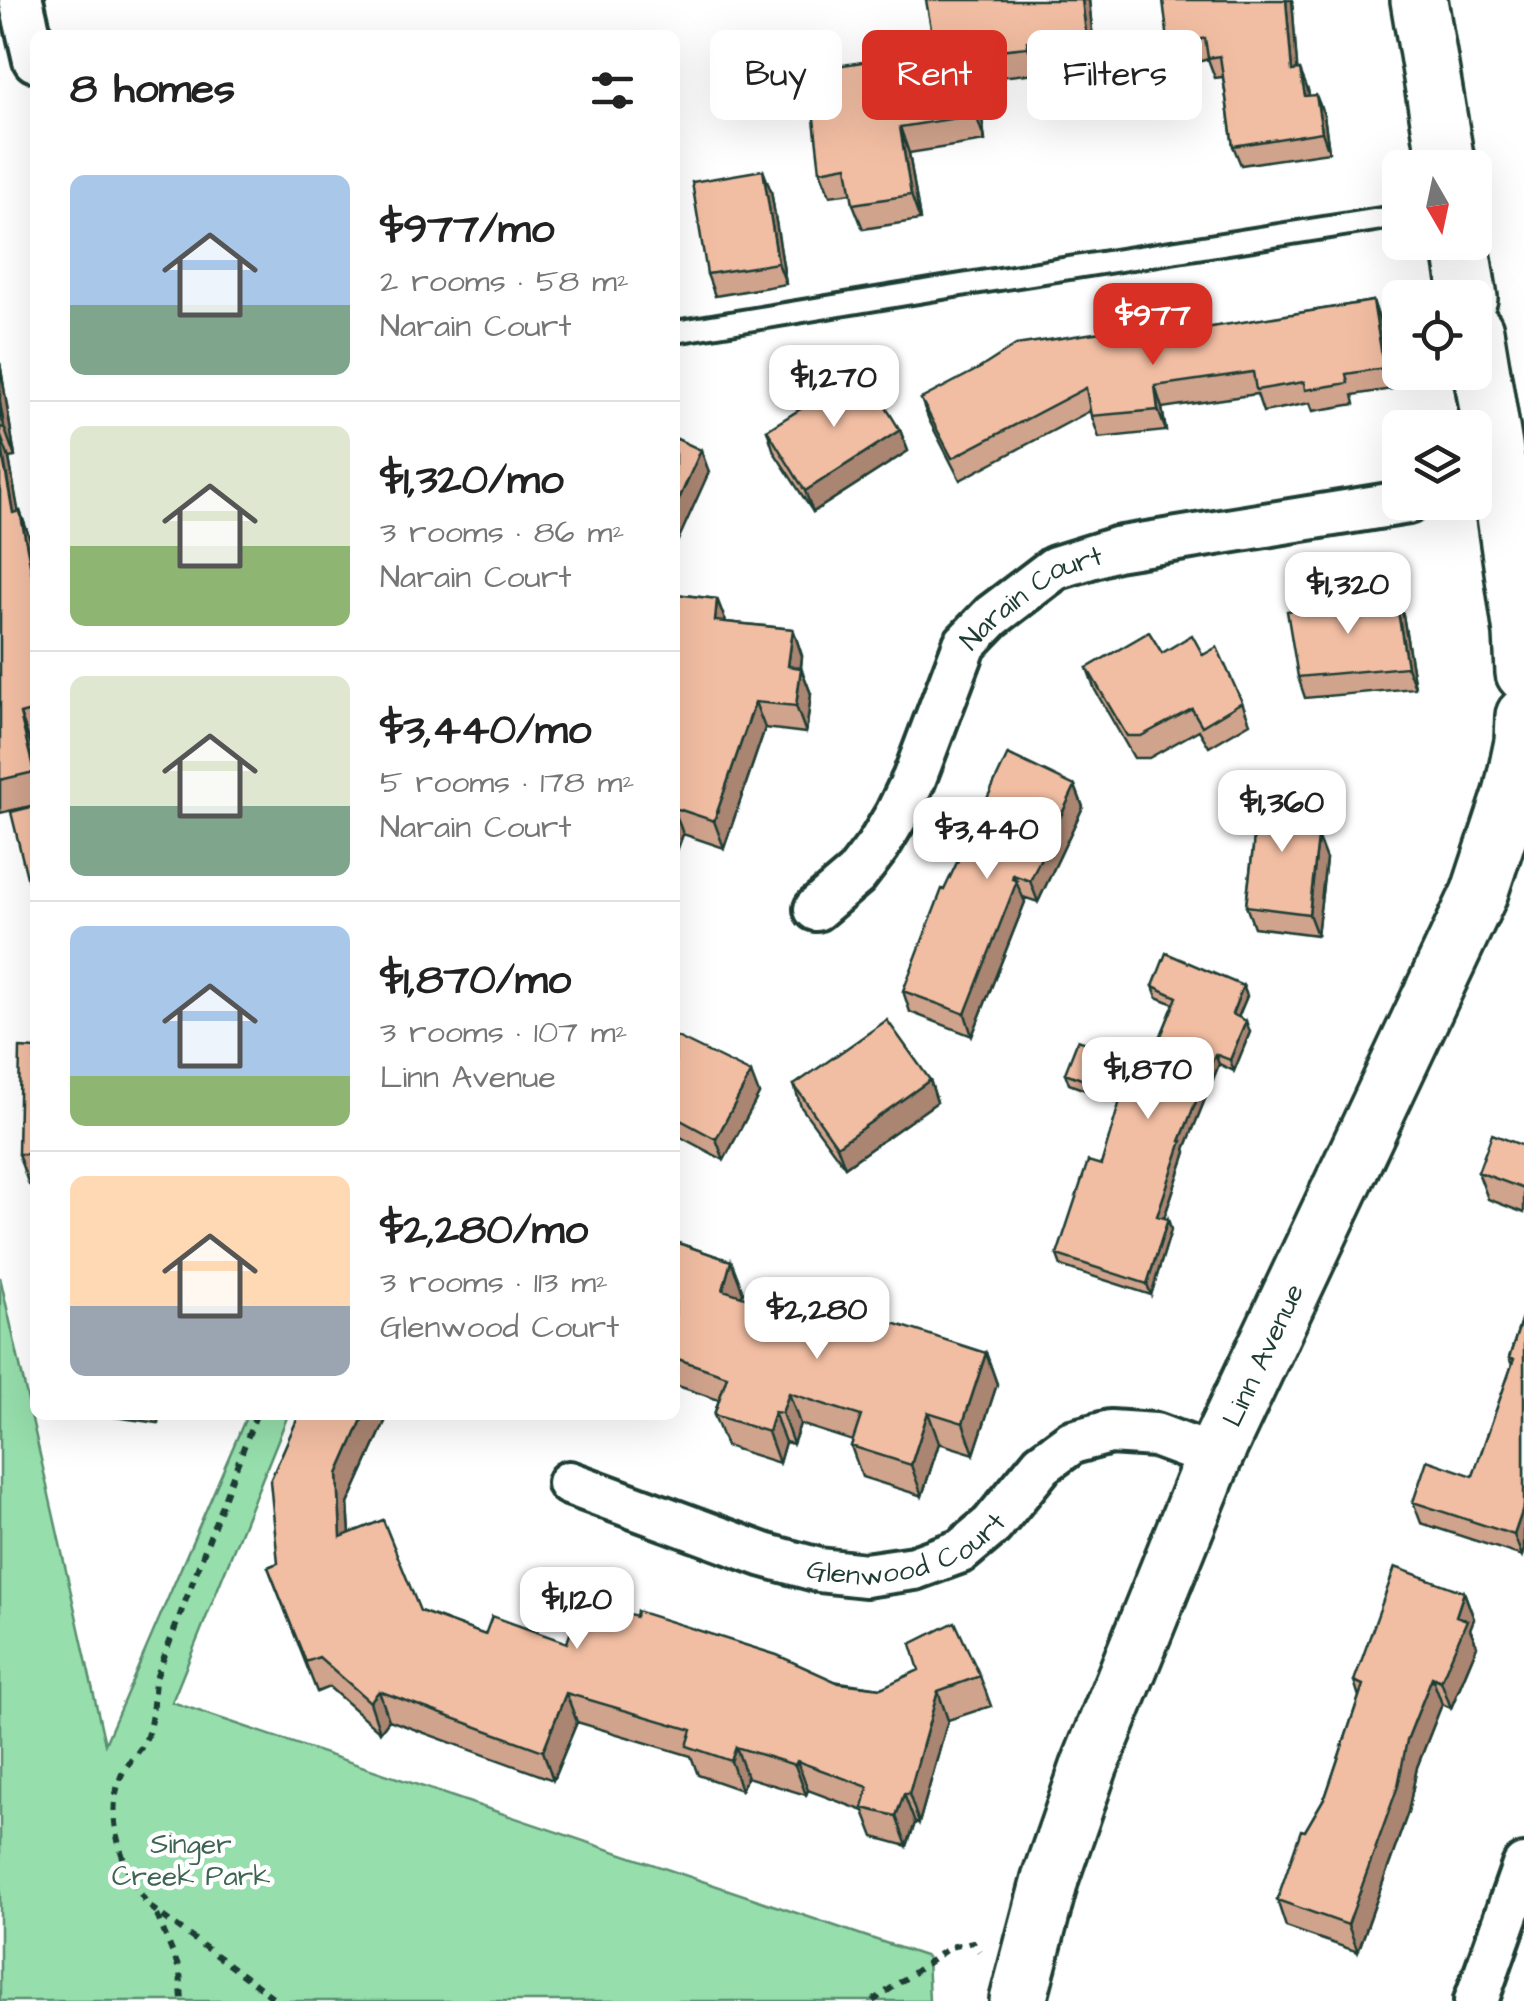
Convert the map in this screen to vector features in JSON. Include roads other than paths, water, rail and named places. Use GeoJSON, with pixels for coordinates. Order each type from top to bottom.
{"type":"FeatureCollection","features":[{"type":"Feature","properties":{"kind":"main road"},"geometry":{"type":"LineString","coordinates":[[1419,0],[1445,150]]}},
{"type":"Feature","properties":{"kind":"main road"},"geometry":{"type":"LineString","coordinates":[[1492,507],[1522,633],[1524,672]]}},
{"type":"Feature","properties":{"kind":"main road","name":"Linn Avenue"},"geometry":{"type":"LineString","coordinates":[[1018,2001],[1051,1876],[1090,1767],[1214,1457],[1479,894],[1518,795],[1524,716]]}},
{"type":"Feature","properties":{"kind":"street"},"geometry":{"type":"LineString","coordinates":[[21,0],[30,39]]}},
{"type":"Feature","properties":{"kind":"street","name":"Narain Court"},"geometry":{"type":"LineString","coordinates":[[816,910],[856,874],[898,814],[965,644],[992,616],[1055,568],[1116,550],[1382,506]]}},
{"type":"Feature","properties":{"kind":"street","name":"Glenwood Court"},"geometry":{"type":"LineString","coordinates":[[569,1483],[764,1555],[819,1570],[865,1574],[914,1568],[961,1552],[992,1525],[1042,1464],[1072,1442],[1110,1432],[1154,1435],[1214,1457]]}},
{"type":"Feature","properties":{"kind":"street"},"geometry":{"type":"LineString","coordinates":[[1476,2001],[1524,1866]]}},
{"type":"Feature","properties":{"kind":"lane"},"geometry":{"type":"LineString","coordinates":[[680,331],[1382,219]]}},
{"type":"Feature","properties":{"kind":"park label","name":"Singer Creek Park"},"geometry":{"type":"Point","coordinates":[191,1859]}}]}
